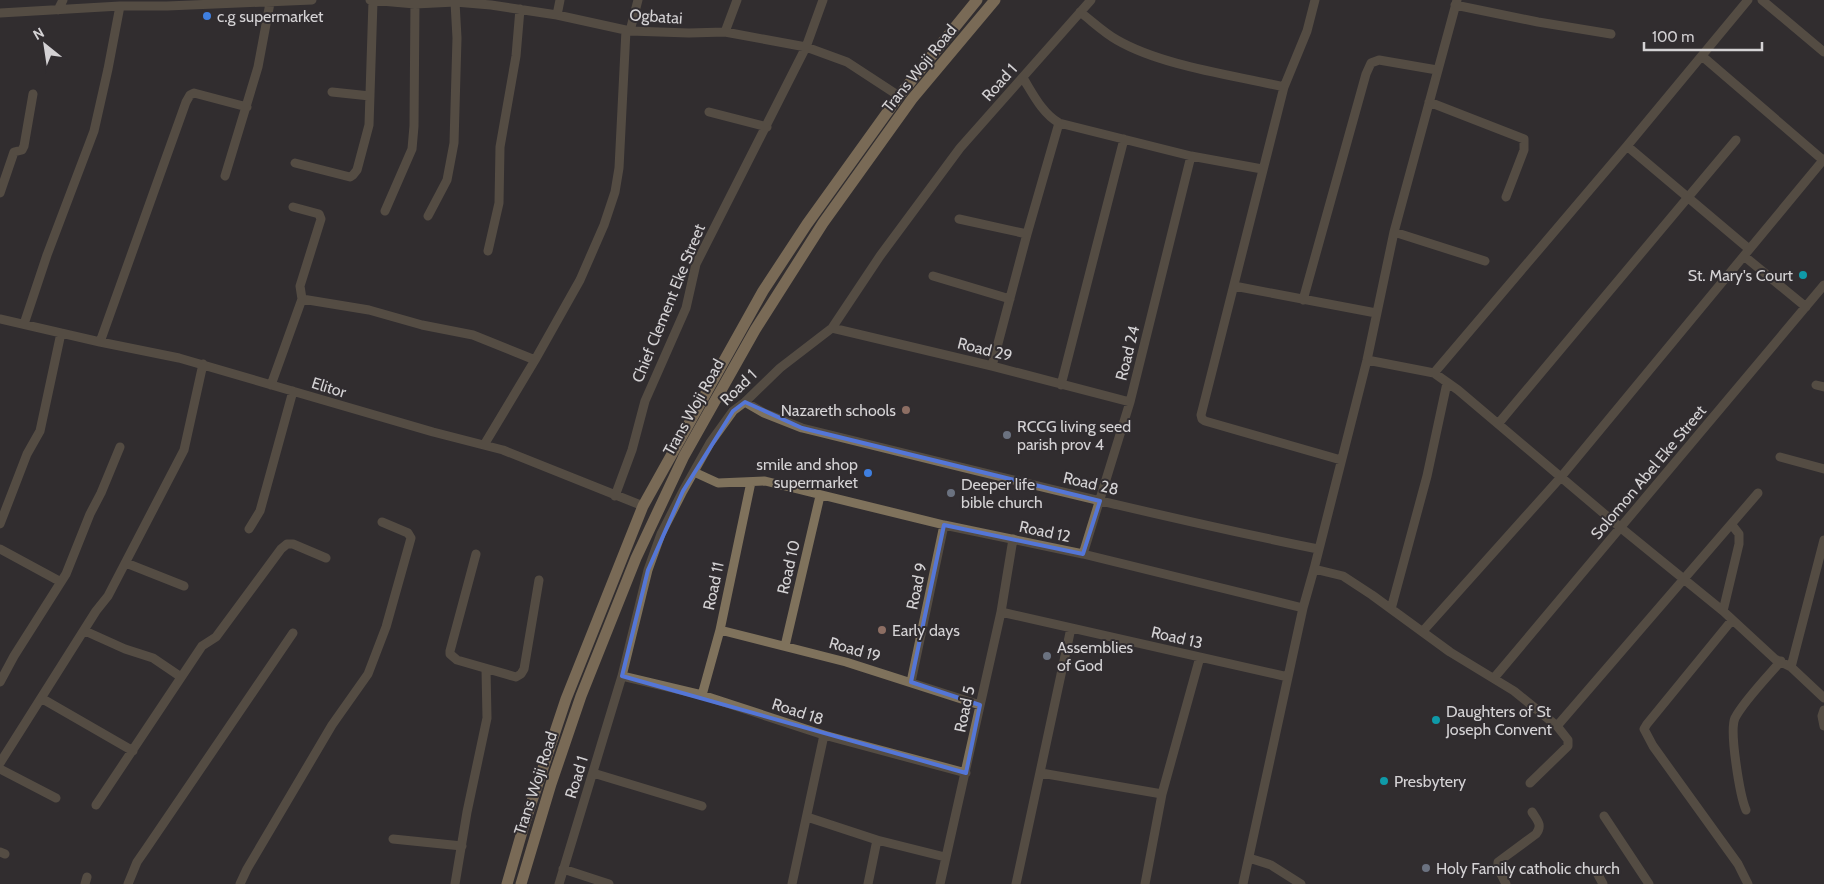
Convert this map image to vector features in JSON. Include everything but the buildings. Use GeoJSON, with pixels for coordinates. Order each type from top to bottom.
{"type":"FeatureCollection","features":[{"type":"Feature","properties":{"kind":"main road","name":"Trans Woji Road"},"geometry":{"type":"LineString","coordinates":[[508,884],[524,825],[566,699],[643,506],[763,291],[807,224],[899,96],[978,0]]}},
{"type":"Feature","properties":{"kind":"main road","name":"Trans Woji Road"},"geometry":{"type":"LineString","coordinates":[[521,884],[551,784],[581,696],[636,558],[684,456],[755,330],[823,223],[912,99],[995,0]]}},
{"type":"Feature","properties":{"kind":"street"},"geometry":{"type":"LineString","coordinates":[[58,10],[63,0]]}},
{"type":"Feature","properties":{"kind":"street"},"geometry":{"type":"LineString","coordinates":[[0,13],[123,4],[167,6],[202,2],[312,0]]}},
{"type":"Feature","properties":{"kind":"street"},"geometry":{"type":"LineString","coordinates":[[295,163],[350,177],[357,170],[369,125],[371,0]]}},
{"type":"Feature","properties":{"kind":"street","name":"Ogbatai"},"geometry":{"type":"LineString","coordinates":[[371,0],[491,2],[628,30],[689,33],[725,32],[806,47],[847,62],[899,96]]}},
{"type":"Feature","properties":{"kind":"street"},"geometry":{"type":"LineString","coordinates":[[556,14],[560,0]]}},
{"type":"Feature","properties":{"kind":"street"},"geometry":{"type":"LineString","coordinates":[[484,445],[587,264],[604,225],[615,192],[619,168],[628,30],[638,0]]}},
{"type":"Feature","properties":{"kind":"street"},"geometry":{"type":"LineString","coordinates":[[725,32],[737,0]]}},
{"type":"Feature","properties":{"kind":"street","name":"Chief Clement Eke Street"},"geometry":{"type":"LineString","coordinates":[[615,496],[632,450],[645,401],[686,308],[696,264],[749,157],[767,128],[806,47],[823,0]]}},
{"type":"Feature","properties":{"kind":"street","name":"Road 1"},"geometry":{"type":"LineString","coordinates":[[559,884],[622,676],[654,552],[661,534],[710,443],[732,411],[745,402],[780,368],[832,328],[880,256],[960,148],[1091,0]]}},
{"type":"Feature","properties":{"kind":"street"},"geometry":{"type":"LineString","coordinates":[[1314,0],[1307,31],[1284,86],[1201,415],[1205,421],[1341,460]]}},
{"type":"Feature","properties":{"kind":"street"},"geometry":{"type":"LineString","coordinates":[[1434,373],[1748,0]]}},
{"type":"Feature","properties":{"kind":"street"},"geometry":{"type":"LineString","coordinates":[[1762,0],[1824,52]]}},
{"type":"Feature","properties":{"kind":"street"},"geometry":{"type":"LineString","coordinates":[[225,176],[247,107],[275,1]]}},
{"type":"Feature","properties":{"kind":"street"},"geometry":{"type":"LineString","coordinates":[[385,211],[412,149],[414,126],[415,2]]}},
{"type":"Feature","properties":{"kind":"street"},"geometry":{"type":"LineString","coordinates":[[428,216],[447,180],[454,143],[457,38],[456,2]]}},
{"type":"Feature","properties":{"kind":"street"},"geometry":{"type":"LineString","coordinates":[[1243,884],[1303,608],[1367,360],[1394,232],[1436,70],[1456,3],[1538,22],[1611,34]]}},
{"type":"Feature","properties":{"kind":"street"},"geometry":{"type":"LineString","coordinates":[[24,324],[47,256],[94,131],[123,4]]}},
{"type":"Feature","properties":{"kind":"street"},"geometry":{"type":"LineString","coordinates":[[488,251],[499,203],[500,147],[516,56],[520,9]]}},
{"type":"Feature","properties":{"kind":"street"},"geometry":{"type":"LineString","coordinates":[[1080,12],[1117,40],[1146,54],[1185,65],[1284,86]]}},
{"type":"Feature","properties":{"kind":"street"},"geometry":{"type":"LineString","coordinates":[[1424,631],[1561,477],[1824,160],[1702,56]]}},
{"type":"Feature","properties":{"kind":"street"},"geometry":{"type":"LineString","coordinates":[[1303,300],[1366,74],[1371,63],[1379,60],[1436,70]]}},
{"type":"Feature","properties":{"kind":"street"},"geometry":{"type":"LineString","coordinates":[[1023,78],[1043,110],[1050,118],[1059,123],[1190,156],[1262,169]]}},
{"type":"Feature","properties":{"kind":"street"},"geometry":{"type":"LineString","coordinates":[[332,92],[370,96]]}},
{"type":"Feature","properties":{"kind":"street"},"geometry":{"type":"LineString","coordinates":[[100,342],[190,95],[194,93],[247,107]]}},
{"type":"Feature","properties":{"kind":"street"},"geometry":{"type":"LineString","coordinates":[[0,193],[14,152],[22,150],[24,146],[33,94]]}},
{"type":"Feature","properties":{"kind":"street"},"geometry":{"type":"LineString","coordinates":[[1429,102],[1524,139],[1524,150],[1506,197]]}},
{"type":"Feature","properties":{"kind":"street"},"geometry":{"type":"LineString","coordinates":[[709,112],[767,128]]}},
{"type":"Feature","properties":{"kind":"street"},"geometry":{"type":"LineString","coordinates":[[992,366],[1059,123]]}},
{"type":"Feature","properties":{"kind":"street"},"geometry":{"type":"LineString","coordinates":[[1061,385],[1124,139]]}},
{"type":"Feature","properties":{"kind":"street"},"geometry":{"type":"LineString","coordinates":[[1498,424],[1736,140]]}},
{"type":"Feature","properties":{"kind":"street"},"geometry":{"type":"LineString","coordinates":[[1627,146],[1806,307]]}},
{"type":"Feature","properties":{"kind":"street","name":"Road 24"},"geometry":{"type":"LineString","coordinates":[[1083,554],[1130,402],[1190,156]]}},
{"type":"Feature","properties":{"kind":"street"},"geometry":{"type":"LineString","coordinates":[[271,385],[302,299],[300,286],[321,219],[319,214],[293,207]]}},
{"type":"Feature","properties":{"kind":"street"},"geometry":{"type":"LineString","coordinates":[[959,219],[1027,234]]}},
{"type":"Feature","properties":{"kind":"street"},"geometry":{"type":"LineString","coordinates":[[1394,232],[1484,261]]}},
{"type":"Feature","properties":{"kind":"street"},"geometry":{"type":"LineString","coordinates":[[933,276],[1010,299]]}},
{"type":"Feature","properties":{"kind":"street","name":"Solomon Abel Eke Street"},"geometry":{"type":"LineString","coordinates":[[1494,678],[1824,285]]}},
{"type":"Feature","properties":{"kind":"street"},"geometry":{"type":"LineString","coordinates":[[1234,286],[1376,313]]}},
{"type":"Feature","properties":{"kind":"street"},"geometry":{"type":"LineString","coordinates":[[302,299],[369,310],[422,325],[473,335],[534,360]]}},
{"type":"Feature","properties":{"kind":"street","name":"Elitor"},"geometry":{"type":"LineString","coordinates":[[0,319],[203,364],[293,392],[520,455],[643,506]]}},
{"type":"Feature","properties":{"kind":"street","name":"Road 29"},"geometry":{"type":"LineString","coordinates":[[832,328],[992,366],[1130,402]]}},
{"type":"Feature","properties":{"kind":"street"},"geometry":{"type":"LineString","coordinates":[[0,524],[27,454],[40,430],[61,333]]}},
{"type":"Feature","properties":{"kind":"street"},"geometry":{"type":"LineString","coordinates":[[1367,360],[1434,373],[1498,424],[1776,659],[1791,667],[1824,698]]}},
{"type":"Feature","properties":{"kind":"street"},"geometry":{"type":"LineString","coordinates":[[0,763],[96,611],[108,596],[184,450],[203,364]]}},
{"type":"Feature","properties":{"kind":"street"},"geometry":{"type":"LineString","coordinates":[[1391,609],[1427,476],[1447,383]]}},
{"type":"Feature","properties":{"kind":"street"},"geometry":{"type":"LineString","coordinates":[[249,529],[260,511],[293,392]]}},
{"type":"Feature","properties":{"kind":"street","name":"Road 28"},"geometry":{"type":"LineString","coordinates":[[745,402],[764,413],[802,428],[1100,501],[1318,549]]}},
{"type":"Feature","properties":{"kind":"street"},"geometry":{"type":"LineString","coordinates":[[0,682],[66,574],[92,508],[101,493],[120,448]]}},
{"type":"Feature","properties":{"kind":"street"},"geometry":{"type":"LineString","coordinates":[[1780,457],[1824,468]]}},
{"type":"Feature","properties":{"kind":"street","name":"Road 12"},"geometry":{"type":"LineString","coordinates":[[694,472],[718,483],[765,481],[944,525],[1083,554],[1303,608]]}},
{"type":"Feature","properties":{"kind":"street","name":"Road 11"},"geometry":{"type":"LineString","coordinates":[[702,696],[720,630],[751,482]]}},
{"type":"Feature","properties":{"kind":"street"},"geometry":{"type":"LineString","coordinates":[[1557,726],[1758,493]]}},
{"type":"Feature","properties":{"kind":"street","name":"Road 10"},"geometry":{"type":"LineString","coordinates":[[785,646],[820,496]]}},
{"type":"Feature","properties":{"kind":"street"},"geometry":{"type":"LineString","coordinates":[[240,884],[332,725],[368,674],[374,660],[386,627],[411,538],[408,532],[382,522]]}},
{"type":"Feature","properties":{"kind":"street","name":"Road 9"},"geometry":{"type":"LineString","coordinates":[[911,682],[944,525]]}},
{"type":"Feature","properties":{"kind":"street"},"geometry":{"type":"LineString","coordinates":[[1722,612],[1739,544],[1739,534],[1732,525]]}},
{"type":"Feature","properties":{"kind":"street","name":"Road 5"},"geometry":{"type":"LineString","coordinates":[[940,884],[1001,612],[1013,539]]}},
{"type":"Feature","properties":{"kind":"street"},"geometry":{"type":"LineString","coordinates":[[1791,667],[1824,540]]}},
{"type":"Feature","properties":{"kind":"street"},"geometry":{"type":"LineString","coordinates":[[96,804],[202,646],[216,637],[269,564],[287,544],[292,544],[326,558]]}},
{"type":"Feature","properties":{"kind":"street"},"geometry":{"type":"LineString","coordinates":[[0,549],[61,582]]}},
{"type":"Feature","properties":{"kind":"street"},"geometry":{"type":"LineString","coordinates":[[476,554],[450,654],[457,660],[516,677],[521,674],[524,669],[538,580]]}},
{"type":"Feature","properties":{"kind":"street"},"geometry":{"type":"LineString","coordinates":[[126,563],[184,586]]}},
{"type":"Feature","properties":{"kind":"street"},"geometry":{"type":"LineString","coordinates":[[1314,569],[1343,576],[1424,631],[1450,652],[1514,691],[1557,726],[1568,740],[1568,746],[1530,783]]}},
{"type":"Feature","properties":{"kind":"street","name":"Road 13"},"geometry":{"type":"LineString","coordinates":[[1001,612],[1288,677]]}},
{"type":"Feature","properties":{"kind":"street"},"geometry":{"type":"LineString","coordinates":[[1732,620],[1644,729],[1653,746],[1738,864],[1748,884]]}},
{"type":"Feature","properties":{"kind":"street"},"geometry":{"type":"LineString","coordinates":[[1016,884],[1071,628]]}},
{"type":"Feature","properties":{"kind":"street","name":"Road 19"},"geometry":{"type":"LineString","coordinates":[[720,630],[846,662],[980,705]]}},
{"type":"Feature","properties":{"kind":"street"},"geometry":{"type":"LineString","coordinates":[[85,631],[125,649],[153,658],[181,678]]}},
{"type":"Feature","properties":{"kind":"street"},"geometry":{"type":"LineString","coordinates":[[128,884],[137,862],[293,633]]}},
{"type":"Feature","properties":{"kind":"street"},"geometry":{"type":"LineString","coordinates":[[1145,884],[1162,794],[1200,658]]}},
{"type":"Feature","properties":{"kind":"street"},"geometry":{"type":"LineString","coordinates":[[1746,810],[1740,795],[1733,733],[1734,721],[1743,706],[1781,661]]}},
{"type":"Feature","properties":{"kind":"street"},"geometry":{"type":"LineString","coordinates":[[455,884],[487,718],[486,669]]}},
{"type":"Feature","properties":{"kind":"street","name":"Road 18"},"geometry":{"type":"LineString","coordinates":[[622,676],[702,696],[824,735],[966,773]]}},
{"type":"Feature","properties":{"kind":"street"},"geometry":{"type":"LineString","coordinates":[[41,698],[133,751]]}},
{"type":"Feature","properties":{"kind":"street"},"geometry":{"type":"LineString","coordinates":[[1824,710],[1822,716],[1824,726]]}},
{"type":"Feature","properties":{"kind":"street"},"geometry":{"type":"LineString","coordinates":[[792,884],[824,735]]}},
{"type":"Feature","properties":{"kind":"street"},"geometry":{"type":"LineString","coordinates":[[0,769],[56,798]]}},
{"type":"Feature","properties":{"kind":"street"},"geometry":{"type":"LineString","coordinates":[[593,773],[702,806]]}},
{"type":"Feature","properties":{"kind":"street"},"geometry":{"type":"LineString","coordinates":[[1041,773],[1162,794]]}},
{"type":"Feature","properties":{"kind":"street"},"geometry":{"type":"LineString","coordinates":[[1506,884],[1498,868],[1498,862],[1540,829],[1540,824],[1532,812]]}},
{"type":"Feature","properties":{"kind":"street"},"geometry":{"type":"LineString","coordinates":[[1604,816],[1649,884]]}},
{"type":"Feature","properties":{"kind":"street"},"geometry":{"type":"LineString","coordinates":[[807,817],[877,840],[945,857]]}},
{"type":"Feature","properties":{"kind":"street"},"geometry":{"type":"LineString","coordinates":[[393,839],[462,846]]}},
{"type":"Feature","properties":{"kind":"street"},"geometry":{"type":"LineString","coordinates":[[868,884],[877,840]]}},
{"type":"Feature","properties":{"kind":"street"},"geometry":{"type":"LineString","coordinates":[[1249,858],[1271,865],[1302,884]]}},
{"type":"Feature","properties":{"kind":"street"},"geometry":{"type":"LineString","coordinates":[[563,869],[610,884]]}},
{"type":"Feature","properties":{"kind":"street"},"geometry":{"type":"LineString","coordinates":[[1596,871],[1603,884]]}},
{"type":"Feature","properties":{"kind":"highlighted area"},"geometry":{"type":"Polygon","coordinates":[[[745,402],[802,428],[1100,501],[1083,554],[944,525],[911,682],[980,705],[966,773],[622,676],[648,570],[683,491],[733,411],[745,402]]]}},
{"type":"Feature","properties":{"kind":"place","name":"c.g supermarket"},"geometry":{"type":"Point","coordinates":[207,16]}},
{"type":"Feature","properties":{"kind":"place","name":"St. Mary's Court"},"geometry":{"type":"Point","coordinates":[1803,275]}},
{"type":"Feature","properties":{"kind":"place","name":"Nazareth schools"},"geometry":{"type":"Point","coordinates":[906,410]}},
{"type":"Feature","properties":{"kind":"place","name":"RCCG living seed parish prov 4"},"geometry":{"type":"Point","coordinates":[1007,435]}},
{"type":"Feature","properties":{"kind":"place","name":"smile and shop supermarket"},"geometry":{"type":"Point","coordinates":[868,473]}},
{"type":"Feature","properties":{"kind":"place","name":"Deeper life bible church"},"geometry":{"type":"Point","coordinates":[951,493]}},
{"type":"Feature","properties":{"kind":"place","name":"Early days"},"geometry":{"type":"Point","coordinates":[882,630]}},
{"type":"Feature","properties":{"kind":"place","name":"Assemblies of God"},"geometry":{"type":"Point","coordinates":[1047,656]}},
{"type":"Feature","properties":{"kind":"place","name":"Daughters of St Joseph Convent"},"geometry":{"type":"Point","coordinates":[1436,720]}},
{"type":"Feature","properties":{"kind":"place","name":"Presbytery"},"geometry":{"type":"Point","coordinates":[1384,781]}},
{"type":"Feature","properties":{"kind":"place","name":"Holy Family catholic church"},"geometry":{"type":"Point","coordinates":[1426,868]}}]}
